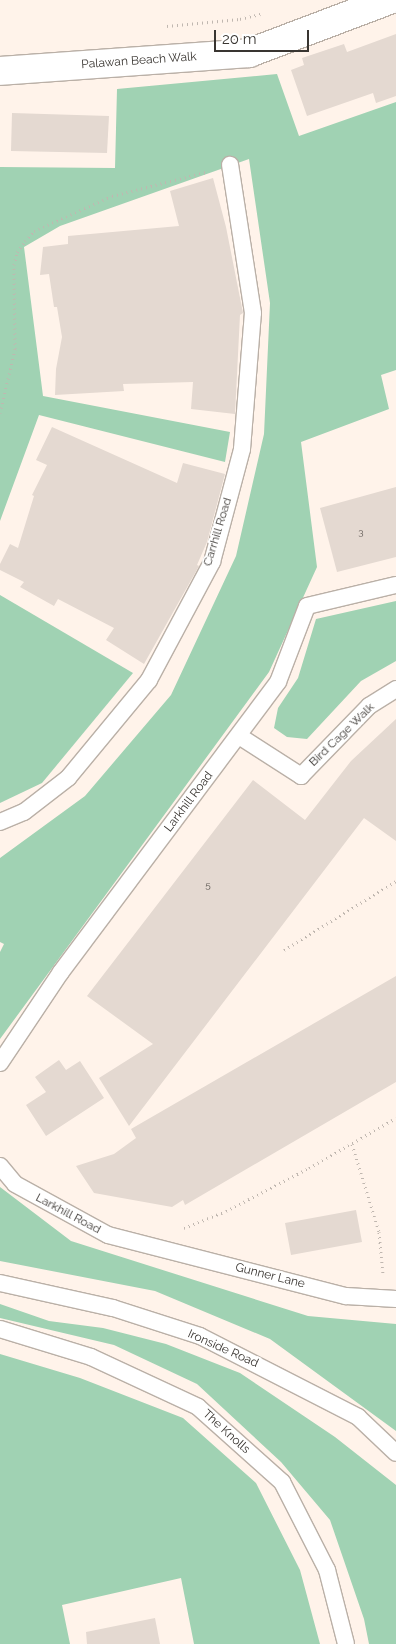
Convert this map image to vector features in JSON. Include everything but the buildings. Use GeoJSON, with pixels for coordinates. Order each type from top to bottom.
{"type":"FeatureCollection","features":[{"type":"Feature","properties":{"kind":"street","name":"Palawan Beach Walk"},"geometry":{"type":"LineString","coordinates":[[0,71],[249,53],[389,0]]}},
{"type":"Feature","properties":{"kind":"lane","name":"Carrhill Road"},"geometry":{"type":"LineString","coordinates":[[0,822],[24,812],[68,778],[149,680],[212,562],[242,449],[253,313],[230,165]]}},
{"type":"Feature","properties":{"kind":"lane","name":"Larkhill Road"},"geometry":{"type":"LineString","coordinates":[[0,1063],[61,972],[278,682],[307,606],[396,585]]}},
{"type":"Feature","properties":{"kind":"lane","name":"Bird Cage Walk"},"geometry":{"type":"LineString","coordinates":[[239,736],[301,776],[369,706],[396,689]]}},
{"type":"Feature","properties":{"kind":"lane","name":"Larkhill Road"},"geometry":{"type":"LineString","coordinates":[[0,1166],[15,1184],[40,1199],[108,1235],[145,1244]]}},
{"type":"Feature","properties":{"kind":"lane","name":"Gunner Lane"},"geometry":{"type":"LineString","coordinates":[[145,1244],[346,1296],[391,1299]]}},
{"type":"Feature","properties":{"kind":"lane","name":"Ironside Road"},"geometry":{"type":"LineString","coordinates":[[0,1284],[113,1308],[200,1336],[358,1417],[396,1453]]}},
{"type":"Feature","properties":{"kind":"lane","name":"The Knolls"},"geometry":{"type":"LineString","coordinates":[[0,1329],[91,1357],[198,1407],[282,1482],[327,1570],[346,1644]]}},
{"type":"Feature","properties":{"kind":"path"},"geometry":{"type":"LineString","coordinates":[[163,27],[240,19],[269,12]]}},
{"type":"Feature","properties":{"kind":"path"},"geometry":{"type":"LineString","coordinates":[[0,413],[15,349],[14,265],[17,252],[24,240],[34,231],[112,196],[230,165]]}},
{"type":"Feature","properties":{"kind":"path"},"geometry":{"type":"LineString","coordinates":[[284,950],[396,881]]}},
{"type":"Feature","properties":{"kind":"path"},"geometry":{"type":"LineString","coordinates":[[145,1244],[226,1210],[352,1144],[396,1118]]}},
{"type":"Feature","properties":{"kind":"path"},"geometry":{"type":"LineString","coordinates":[[352,1144],[379,1232],[391,1299]]}},
{"type":"Feature","properties":{"kind":"green space"},"geometry":{"type":"Polygon","coordinates":[[[277,74],[299,136],[396,102],[396,370],[381,375],[389,409],[301,442],[317,567],[269,672],[0,1039],[0,952],[4,944],[0,942],[0,858],[85,796],[171,695],[236,556],[264,434],[270,303],[249,159],[60,226],[24,247],[43,396],[230,432],[225,462],[39,415],[0,521],[0,167],[115,168],[117,89],[277,74]]]}},
{"type":"Feature","properties":{"kind":"green space"},"geometry":{"type":"Polygon","coordinates":[[[0,595],[133,673],[42,783],[0,803],[0,595]]]}},
{"type":"Feature","properties":{"kind":"green space"},"geometry":{"type":"Polygon","coordinates":[[[396,601],[396,661],[361,681],[307,739],[287,737],[274,728],[278,708],[298,678],[316,619],[396,601]]]}},
{"type":"Feature","properties":{"kind":"green space"},"geometry":{"type":"Polygon","coordinates":[[[0,1187],[71,1241],[308,1316],[396,1324],[396,1431],[270,1339],[155,1291],[0,1261],[0,1187]]]}},
{"type":"Feature","properties":{"kind":"green space"},"geometry":{"type":"Polygon","coordinates":[[[0,1304],[49,1321],[103,1328],[166,1344],[240,1373],[335,1437],[396,1485],[396,1644],[369,1644],[364,1619],[330,1520],[281,1462],[197,1384],[114,1345],[0,1318],[0,1304]]]}},
{"type":"Feature","properties":{"kind":"green space"},"geometry":{"type":"Polygon","coordinates":[[[0,1354],[80,1378],[183,1418],[256,1483],[300,1570],[320,1644],[194,1644],[181,1578],[62,1605],[70,1644],[0,1644],[0,1354]]]}}]}
